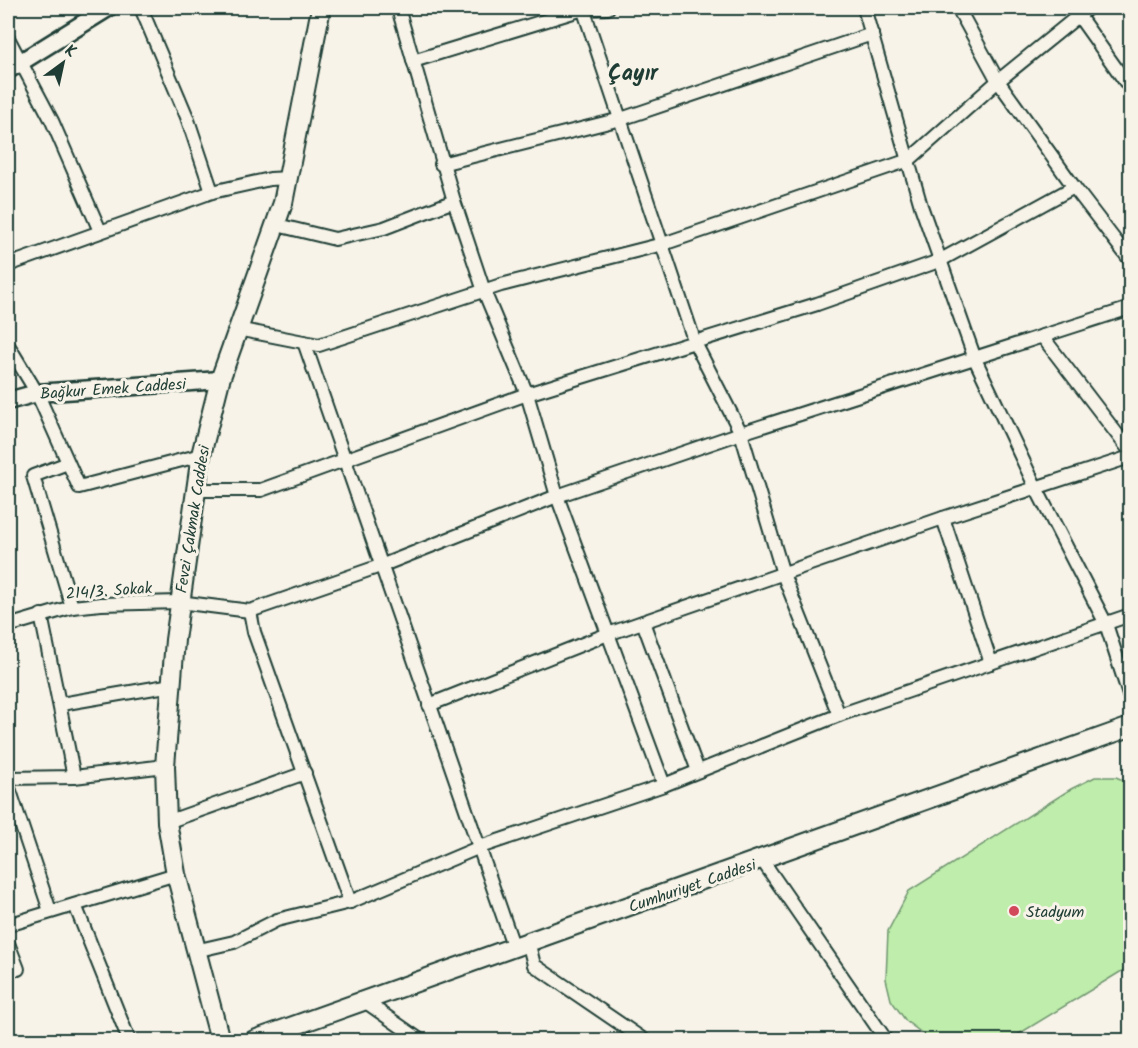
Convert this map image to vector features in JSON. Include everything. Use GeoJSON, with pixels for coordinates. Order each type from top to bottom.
{"type":"FeatureCollection","features":[{"type":"Feature","properties":{"kind":"main road","name":"Fevzi Çakmak Caddesi"},"geometry":{"type":"LineString","coordinates":[[220,1041],[176,874],[167,822],[165,766],[179,602],[201,455],[220,380],[277,225],[290,178],[321,8]]}},
{"type":"Feature","properties":{"kind":"main road","name":"Cumhuriyet Caddesi"},"geometry":{"type":"LineString","coordinates":[[254,1041],[363,1000],[1131,728]]}},
{"type":"Feature","properties":{"kind":"street"},"geometry":{"type":"LineString","coordinates":[[14,66],[108,8]]}},
{"type":"Feature","properties":{"kind":"street"},"geometry":{"type":"LineString","coordinates":[[141,8],[187,117],[212,192]]}},
{"type":"Feature","properties":{"kind":"street"},"geometry":{"type":"LineString","coordinates":[[398,8],[441,164],[484,291],[527,394],[557,496],[664,785]]}},
{"type":"Feature","properties":{"kind":"street"},"geometry":{"type":"LineString","coordinates":[[413,61],[583,8],[608,8]]}},
{"type":"Feature","properties":{"kind":"street"},"geometry":{"type":"LineString","coordinates":[[583,8],[695,343],[741,433],[783,574],[839,715]]}},
{"type":"Feature","properties":{"kind":"street"},"geometry":{"type":"LineString","coordinates":[[866,8],[939,261],[975,359],[1036,488],[1106,624],[1131,698]]}},
{"type":"Feature","properties":{"kind":"street"},"geometry":{"type":"LineString","coordinates":[[958,8],[998,81],[1074,187],[1131,260]]}},
{"type":"Feature","properties":{"kind":"street"},"geometry":{"type":"LineString","coordinates":[[237,329],[319,345],[484,291],[663,244],[909,160],[998,81],[1083,11],[1131,88]]}},
{"type":"Feature","properties":{"kind":"street"},"geometry":{"type":"LineString","coordinates":[[441,164],[621,119],[872,34]]}},
{"type":"Feature","properties":{"kind":"street"},"geometry":{"type":"LineString","coordinates":[[8,38],[14,66],[52,121],[100,231]]}},
{"type":"Feature","properties":{"kind":"street"},"geometry":{"type":"LineString","coordinates":[[8,265],[212,192],[270,179],[290,178]]}},
{"type":"Feature","properties":{"kind":"street"},"geometry":{"type":"LineString","coordinates":[[195,490],[261,490],[527,394],[695,343],[939,261],[1074,187]]}},
{"type":"Feature","properties":{"kind":"street"},"geometry":{"type":"LineString","coordinates":[[277,225],[335,238],[384,228],[454,201]]}},
{"type":"Feature","properties":{"kind":"street"},"geometry":{"type":"LineString","coordinates":[[350,902],[254,632],[250,610],[383,565],[557,496],[741,433],[1131,309]]}},
{"type":"Feature","properties":{"kind":"street"},"geometry":{"type":"LineString","coordinates":[[1042,336],[1131,451]]}},
{"type":"Feature","properties":{"kind":"street"},"geometry":{"type":"LineString","coordinates":[[304,342],[480,847],[521,945],[534,965],[645,1041]]}},
{"type":"Feature","properties":{"kind":"street"},"geometry":{"type":"LineString","coordinates":[[8,345],[37,393],[79,487],[201,455]]}},
{"type":"Feature","properties":{"kind":"street","name":"Bağkur Emek Caddesi"},"geometry":{"type":"LineString","coordinates":[[8,400],[37,393],[220,380]]}},
{"type":"Feature","properties":{"kind":"street"},"geometry":{"type":"LineString","coordinates":[[429,705],[608,634],[943,518],[1131,457]]}},
{"type":"Feature","properties":{"kind":"street"},"geometry":{"type":"LineString","coordinates":[[68,463],[33,477],[72,607]]}},
{"type":"Feature","properties":{"kind":"street"},"geometry":{"type":"LineString","coordinates":[[943,518],[991,663]]}},
{"type":"Feature","properties":{"kind":"street","name":"214/3. Sokak"},"geometry":{"type":"LineString","coordinates":[[8,626],[72,607],[179,602],[250,610]]}},
{"type":"Feature","properties":{"kind":"street"},"geometry":{"type":"LineString","coordinates":[[42,615],[74,777]]}},
{"type":"Feature","properties":{"kind":"street"},"geometry":{"type":"LineString","coordinates":[[195,951],[234,942],[277,920],[350,902],[480,847],[664,785],[839,715],[1131,615]]}},
{"type":"Feature","properties":{"kind":"street"},"geometry":{"type":"LineString","coordinates":[[643,622],[698,771]]}},
{"type":"Feature","properties":{"kind":"street"},"geometry":{"type":"LineString","coordinates":[[61,704],[172,686]]}},
{"type":"Feature","properties":{"kind":"street"},"geometry":{"type":"LineString","coordinates":[[8,778],[74,777],[165,766]]}},
{"type":"Feature","properties":{"kind":"street"},"geometry":{"type":"LineString","coordinates":[[167,822],[305,773]]}},
{"type":"Feature","properties":{"kind":"street"},"geometry":{"type":"LineString","coordinates":[[8,785],[50,911]]}},
{"type":"Feature","properties":{"kind":"street"},"geometry":{"type":"LineString","coordinates":[[762,860],[885,1040]]}},
{"type":"Feature","properties":{"kind":"street"},"geometry":{"type":"LineString","coordinates":[[8,925],[176,874]]}},
{"type":"Feature","properties":{"kind":"street"},"geometry":{"type":"LineString","coordinates":[[75,905],[129,1041]]}},
{"type":"Feature","properties":{"kind":"street"},"geometry":{"type":"LineString","coordinates":[[8,943],[18,969]]}},
{"type":"Feature","properties":{"kind":"street"},"geometry":{"type":"LineString","coordinates":[[363,1000],[420,1041]]}},
{"type":"Feature","properties":{"kind":"green space","name":"Stadyum"},"geometry":{"type":"Polygon","coordinates":[[[1095,777],[1116,777],[1130,783],[1130,966],[1009,1040],[931,1040],[906,1021],[891,1000],[886,979],[888,931],[909,891],[1071,789],[1095,777]]]}},
{"type":"Feature","properties":{"kind":"place","name":"Stadyum"},"geometry":{"type":"Point","coordinates":[1014,911]}},
{"type":"Feature","properties":{"kind":"district","name":"Çayır"},"geometry":{"type":"Point","coordinates":[633,72]}}]}
